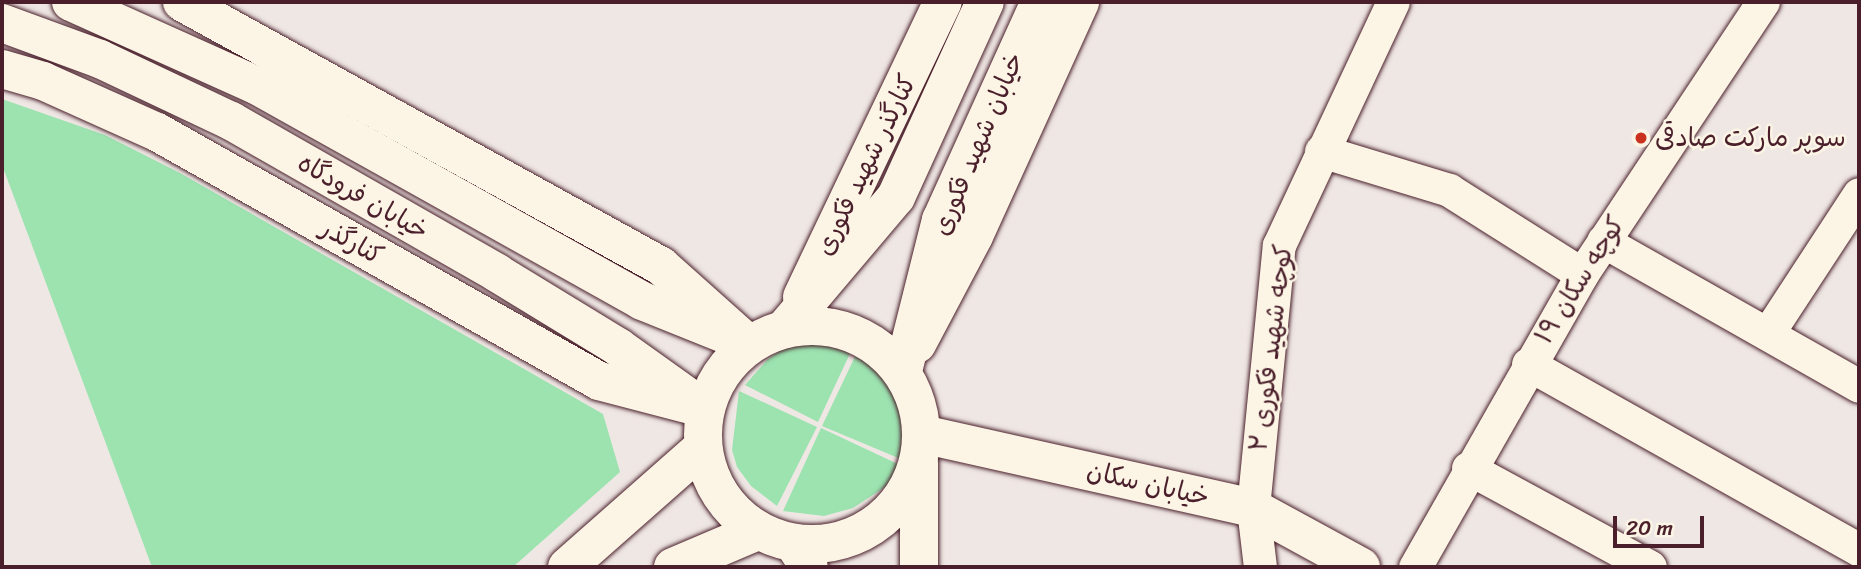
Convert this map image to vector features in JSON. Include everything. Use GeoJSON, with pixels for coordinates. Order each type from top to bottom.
{"type":"FeatureCollection","features":[{"type":"Feature","properties":{"kind":"street","name":"خیابان فرودگاه"},"geometry":{"type":"LineString","coordinates":[[71,2],[256,85],[642,301],[749,344]]}},
{"type":"Feature","properties":{"kind":"street"},"geometry":{"type":"LineString","coordinates":[[182,2],[661,266],[749,344]]}},
{"type":"Feature","properties":{"kind":"street","name":"کنارگذر شهید فکوری"},"geometry":{"type":"LineString","coordinates":[[786,327],[861,180],[943,2]]}},
{"type":"Feature","properties":{"kind":"street","name":"خیابان شهید فکوری"},"geometry":{"type":"LineString","coordinates":[[786,327],[896,197],[985,2]]}},
{"type":"Feature","properties":{"kind":"street","name":"خیابان شهید فکوری"},"geometry":{"type":"LineString","coordinates":[[903,371],[941,220],[1040,2]]}},
{"type":"Feature","properties":{"kind":"street"},"geometry":{"type":"LineString","coordinates":[[903,371],[974,236],[1080,2]]}},
{"type":"Feature","properties":{"kind":"street","name":"کوچه شهید فکوری ۲"},"geometry":{"type":"LineString","coordinates":[[1260,567],[1253,508],[1279,245],[1393,2]]}},
{"type":"Feature","properties":{"kind":"street","name":"کوچه سکان ۱۹"},"geometry":{"type":"LineString","coordinates":[[1415,567],[1468,468],[1582,274],[1763,2]]}},
{"type":"Feature","properties":{"kind":"street","name":"خیابان فرودگاه"},"geometry":{"type":"LineString","coordinates":[[2,23],[100,59],[232,121],[497,273],[618,347],[705,409]]}},
{"type":"Feature","properties":{"kind":"street","name":"کنارگذر"},"geometry":{"type":"LineString","coordinates":[[2,69],[43,82],[157,132],[599,381],[705,409]]}},
{"type":"Feature","properties":{"kind":"street"},"geometry":{"type":"LineString","coordinates":[[1321,151],[1449,190],[1582,274]]}},
{"type":"Feature","properties":{"kind":"street"},"geometry":{"type":"LineString","coordinates":[[1768,333],[1859,194]]}},
{"type":"Feature","properties":{"kind":"street"},"geometry":{"type":"LineString","coordinates":[[1603,241],[1859,386]]}},
{"type":"Feature","properties":{"kind":"street"},"geometry":{"type":"LineString","coordinates":[[919,567],[920,449],[917,401],[903,371],[880,347],[851,331],[819,324],[786,327],[749,344],[721,372],[705,409],[702,447],[711,479],[724,502],[758,531],[802,556],[872,527],[901,500],[920,449]]}},
{"type":"Feature","properties":{"kind":"street"},"geometry":{"type":"LineString","coordinates":[[1528,364],[1859,550]]}},
{"type":"Feature","properties":{"kind":"street"},"geometry":{"type":"LineString","coordinates":[[567,567],[702,447]]}},
{"type":"Feature","properties":{"kind":"street","name":"خیابان سکان"},"geometry":{"type":"LineString","coordinates":[[920,449],[1253,508],[1360,567]]}},
{"type":"Feature","properties":{"kind":"street"},"geometry":{"type":"LineString","coordinates":[[1468,468],[1650,567]]}},
{"type":"Feature","properties":{"kind":"street"},"geometry":{"type":"LineString","coordinates":[[673,567],[758,531]]}},
{"type":"Feature","properties":{"kind":"green space"},"geometry":{"type":"Polygon","coordinates":[[[2,99],[105,135],[180,173],[603,414],[620,472],[513,567],[152,567],[2,165],[2,99]]]}},
{"type":"Feature","properties":{"kind":"green space"},"geometry":{"type":"Polygon","coordinates":[[[808,339],[853,347],[818,422],[745,385],[768,359],[791,343],[808,339]]]}},
{"type":"Feature","properties":{"kind":"green space"},"geometry":{"type":"Polygon","coordinates":[[[860,346],[889,373],[901,397],[907,432],[903,460],[822,426],[860,346]]]}},
{"type":"Feature","properties":{"kind":"green space"},"geometry":{"type":"Polygon","coordinates":[[[739,391],[817,427],[777,506],[751,486],[737,467],[732,450],[739,391]]]}},
{"type":"Feature","properties":{"kind":"green space"},"geometry":{"type":"Polygon","coordinates":[[[821,428],[900,465],[885,487],[853,508],[824,516],[783,511],[821,428]]]}},
{"type":"Feature","properties":{"kind":"place","name":"سوپر مارکت صادقی"},"geometry":{"type":"Point","coordinates":[1641,138]}}]}
